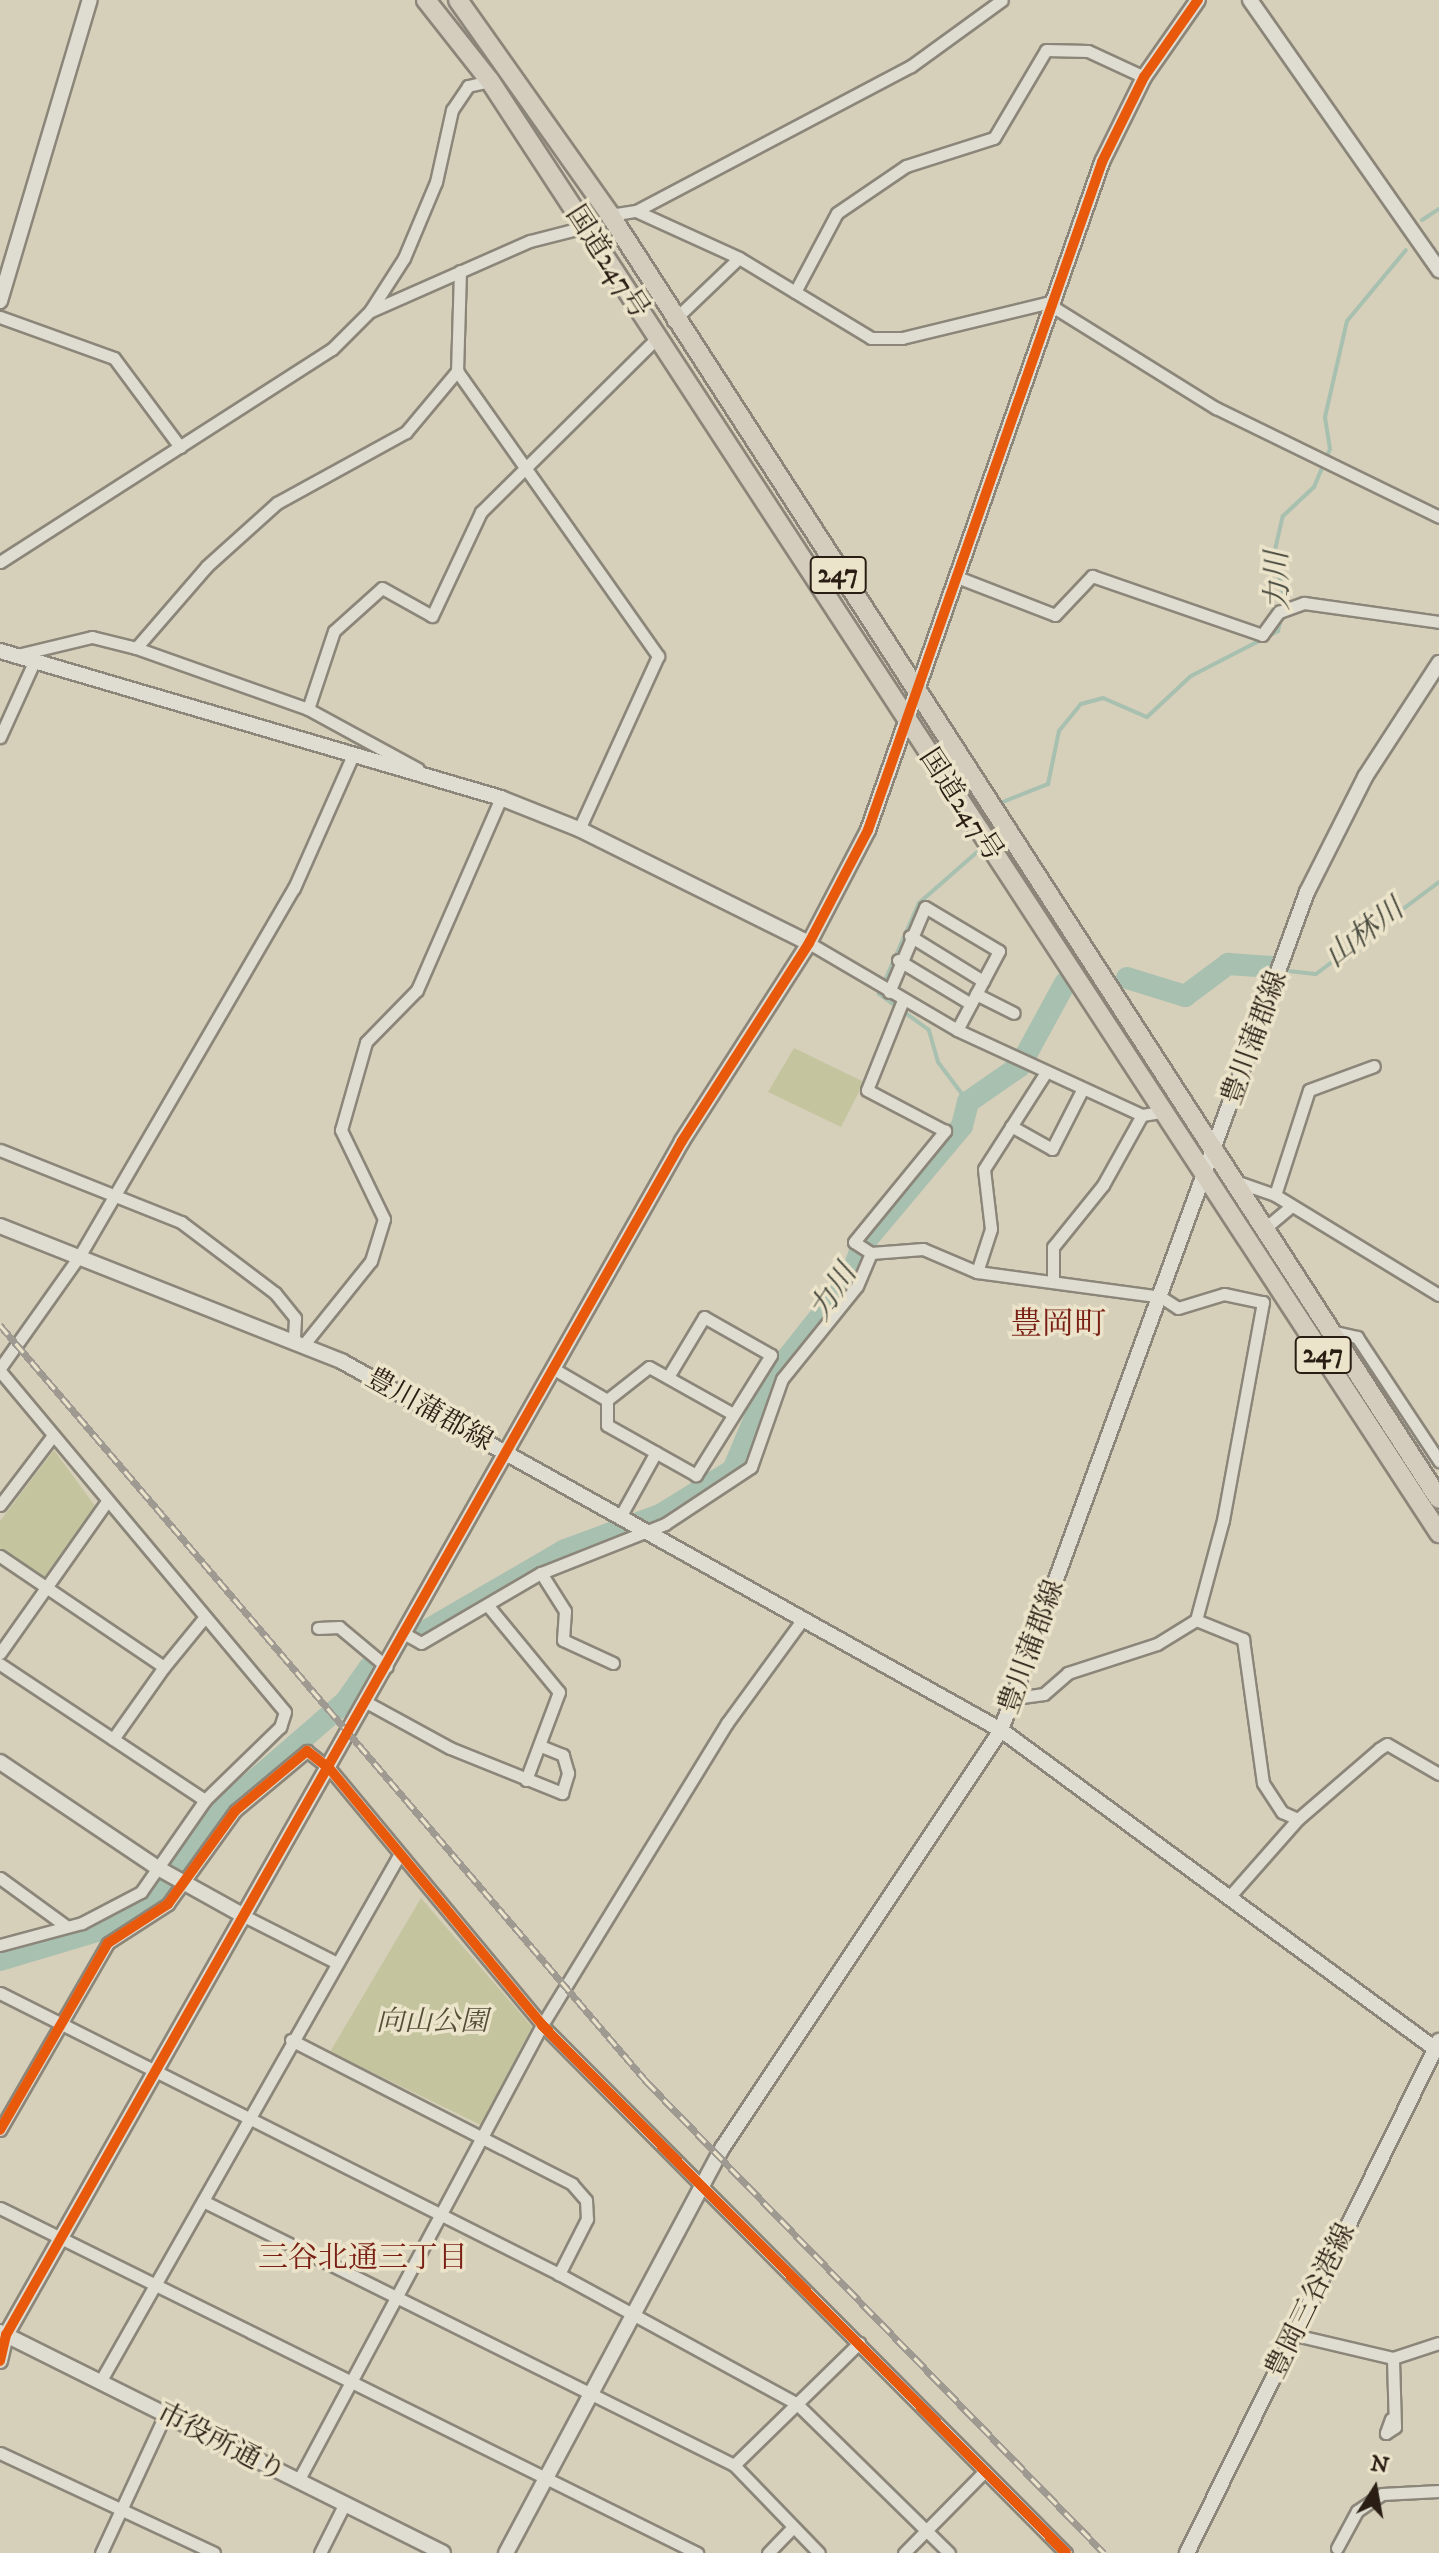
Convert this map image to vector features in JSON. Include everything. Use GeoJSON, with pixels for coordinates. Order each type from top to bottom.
{"type":"FeatureCollection","features":[{"type":"Feature","properties":{"kind":"highway","name":"国道247号"},"geometry":{"type":"LineString","coordinates":[[426,0],[490,81],[1439,1533]]}},
{"type":"Feature","properties":{"kind":"highway","name":"国道247号"},"geometry":{"type":"LineString","coordinates":[[462,1],[610,215],[672,321],[1439,1499]]}},
{"type":"Feature","properties":{"kind":"street"},"geometry":{"type":"LineString","coordinates":[[0,301],[90,0]]}},
{"type":"Feature","properties":{"kind":"street"},"geometry":{"type":"LineString","coordinates":[[610,215],[636,211],[911,66],[1002,0]]}},
{"type":"Feature","properties":{"kind":"street"},"geometry":{"type":"LineString","coordinates":[[0,2361],[3,2333],[61,2238],[387,1667],[682,1141],[809,943],[868,830],[957,577],[1047,303],[1144,77],[1198,0]]}},
{"type":"Feature","properties":{"kind":"street"},"geometry":{"type":"LineString","coordinates":[[1250,0],[1439,270]]}},
{"type":"Feature","properties":{"kind":"street"},"geometry":{"type":"LineString","coordinates":[[444,19],[462,1]]}},
{"type":"Feature","properties":{"kind":"street"},"geometry":{"type":"LineString","coordinates":[[795,292],[837,213],[906,166],[994,138],[1046,50],[1088,51],[1144,77]]}},
{"type":"Feature","properties":{"kind":"street"},"geometry":{"type":"LineString","coordinates":[[0,562],[332,349],[370,311],[404,258],[436,182],[452,110],[468,86],[490,81]]}},
{"type":"Feature","properties":{"kind":"street"},"geometry":{"type":"LineString","coordinates":[[636,211],[739,258],[871,338],[902,338],[1047,303],[1216,408],[1439,517]]}},
{"type":"Feature","properties":{"kind":"street"},"geometry":{"type":"LineString","coordinates":[[370,311],[460,271],[585,227]]}},
{"type":"Feature","properties":{"kind":"street"},"geometry":{"type":"LineString","coordinates":[[672,321],[739,258]]}},
{"type":"Feature","properties":{"kind":"street"},"geometry":{"type":"LineString","coordinates":[[460,271],[457,371],[658,656],[579,829]]}},
{"type":"Feature","properties":{"kind":"street"},"geometry":{"type":"LineString","coordinates":[[0,317],[114,358],[180,447]]}},
{"type":"Feature","properties":{"kind":"street"},"geometry":{"type":"LineString","coordinates":[[308,709],[334,631],[382,588],[432,616],[481,512],[523,467],[656,339]]}},
{"type":"Feature","properties":{"kind":"street"},"geometry":{"type":"LineString","coordinates":[[136,648],[207,566],[277,503],[406,432],[457,371]]}},
{"type":"Feature","properties":{"kind":"street"},"geometry":{"type":"LineString","coordinates":[[957,577],[1055,615],[1092,576],[1262,635],[1286,610],[1304,603],[1439,622]]}},
{"type":"Feature","properties":{"kind":"street"},"geometry":{"type":"LineString","coordinates":[[16,656],[92,637],[136,648],[308,709],[426,773]]}},
{"type":"Feature","properties":{"kind":"street"},"geometry":{"type":"LineString","coordinates":[[0,651],[352,757],[426,773],[501,798],[579,829],[809,943],[883,988],[901,1007],[1142,1115],[1161,1112]]}},
{"type":"Feature","properties":{"kind":"street"},"geometry":{"type":"LineString","coordinates":[[0,737],[34,662]]}},
{"type":"Feature","properties":{"kind":"street","name":"豊川蒲郡線"},"geometry":{"type":"LineString","coordinates":[[0,1226],[299,1340],[1001,1730],[1340,821],[1439,663]]}},
{"type":"Feature","properties":{"kind":"street"},"geometry":{"type":"LineString","coordinates":[[0,1945],[66,1926],[141,1892],[205,1800],[280,1727],[285,1712],[51,1438],[0,1370],[80,1255],[112,1192],[294,888],[352,757]]}},
{"type":"Feature","properties":{"kind":"street"},"geometry":{"type":"LineString","coordinates":[[299,1340],[371,1261],[384,1219],[341,1130],[366,1042],[417,990],[501,798]]}},
{"type":"Feature","properties":{"kind":"street"},"geometry":{"type":"LineString","coordinates":[[883,988],[925,907],[999,951],[957,1030]]}},
{"type":"Feature","properties":{"kind":"street"},"geometry":{"type":"LineString","coordinates":[[910,936],[983,981]]}},
{"type":"Feature","properties":{"kind":"street"},"geometry":{"type":"LineString","coordinates":[[898,960],[974,999],[1014,1013]]}},
{"type":"Feature","properties":{"kind":"street"},"geometry":{"type":"LineString","coordinates":[[405,1634],[421,1643],[489,1607],[541,1573],[645,1531],[717,1497],[751,1467],[782,1379],[857,1286],[865,1250],[945,1131],[867,1090],[901,1007]]}},
{"type":"Feature","properties":{"kind":"street"},"geometry":{"type":"LineString","coordinates":[[1275,1195],[1309,1090],[1374,1066]]}},
{"type":"Feature","properties":{"kind":"street"},"geometry":{"type":"LineString","coordinates":[[977,1272],[991,1229],[984,1169],[1046,1072]]}},
{"type":"Feature","properties":{"kind":"street"},"geometry":{"type":"LineString","coordinates":[[1011,1126],[1052,1149],[1082,1090]]}},
{"type":"Feature","properties":{"kind":"street"},"geometry":{"type":"LineString","coordinates":[[1053,1282],[1053,1247],[1103,1185],[1142,1115]]}},
{"type":"Feature","properties":{"kind":"street"},"geometry":{"type":"LineString","coordinates":[[0,1150],[181,1222],[255,1275],[295,1318],[299,1340]]}},
{"type":"Feature","properties":{"kind":"street"},"geometry":{"type":"LineString","coordinates":[[1232,1180],[1275,1195],[1439,1295]]}},
{"type":"Feature","properties":{"kind":"street"},"geometry":{"type":"LineString","coordinates":[[1264,1229],[1291,1206]]}},
{"type":"Feature","properties":{"kind":"street"},"geometry":{"type":"LineString","coordinates":[[865,1250],[923,1249],[977,1272],[1161,1297],[1178,1308],[1224,1294],[1263,1302],[1223,1520],[1196,1620],[1157,1644],[1068,1673],[1044,1694],[1014,1698]]}},
{"type":"Feature","properties":{"kind":"street"},"geometry":{"type":"LineString","coordinates":[[668,1377],[704,1317],[771,1355],[696,1475],[607,1425],[607,1400],[642,1369],[668,1377],[733,1414]]}},
{"type":"Feature","properties":{"kind":"street"},"geometry":{"type":"LineString","coordinates":[[1330,1331],[1357,1337],[1439,1461]]}},
{"type":"Feature","properties":{"kind":"street"},"geometry":{"type":"LineString","coordinates":[[554,1369],[607,1400]]}},
{"type":"Feature","properties":{"kind":"street"},"geometry":{"type":"LineString","coordinates":[[0,1505],[51,1438]]}},
{"type":"Feature","properties":{"kind":"street"},"geometry":{"type":"LineString","coordinates":[[623,1520],[656,1452]]}},
{"type":"Feature","properties":{"kind":"street"},"geometry":{"type":"LineString","coordinates":[[0,1653],[106,1503]]}},
{"type":"Feature","properties":{"kind":"street"},"geometry":{"type":"LineString","coordinates":[[0,1556],[164,1667]]}},
{"type":"Feature","properties":{"kind":"street"},"geometry":{"type":"LineString","coordinates":[[541,1573],[565,1611],[563,1640],[613,1663]]}},
{"type":"Feature","properties":{"kind":"street"},"geometry":{"type":"LineString","coordinates":[[489,1607],[559,1692],[526,1780]]}},
{"type":"Feature","properties":{"kind":"street"},"geometry":{"type":"LineString","coordinates":[[113,1739],[164,1667],[204,1618]]}},
{"type":"Feature","properties":{"kind":"street"},"geometry":{"type":"LineString","coordinates":[[298,2481],[542,2025],[727,1723],[802,1620]]}},
{"type":"Feature","properties":{"kind":"street"},"geometry":{"type":"LineString","coordinates":[[1196,1620],[1243,1639],[1263,1783],[1282,1812],[1298,1819]]}},
{"type":"Feature","properties":{"kind":"street"},"geometry":{"type":"LineString","coordinates":[[318,1628],[339,1627],[387,1667]]}},
{"type":"Feature","properties":{"kind":"street"},"geometry":{"type":"LineString","coordinates":[[0,1664],[205,1800]]}},
{"type":"Feature","properties":{"kind":"street"},"geometry":{"type":"LineString","coordinates":[[366,1702],[526,1780],[562,1793],[568,1773],[563,1755],[541,1746]]}},
{"type":"Feature","properties":{"kind":"street"},"geometry":{"type":"LineString","coordinates":[[506,2553],[704,2181],[1001,1730]]}},
{"type":"Feature","properties":{"kind":"street","name":"豊岡三谷港線"},"geometry":{"type":"LineString","coordinates":[[1001,1730],[1436,2044],[1187,2553]]}},
{"type":"Feature","properties":{"kind":"street"},"geometry":{"type":"LineString","coordinates":[[1230,1896],[1298,1819],[1387,1744],[1439,1774]]}},
{"type":"Feature","properties":{"kind":"street"},"geometry":{"type":"LineString","coordinates":[[0,2130],[108,1943],[153,1917],[260,1787],[307,1751],[329,1768],[398,1857],[542,2025],[704,2181],[1066,2553]]}},
{"type":"Feature","properties":{"kind":"street"},"geometry":{"type":"LineString","coordinates":[[0,1762],[180,1882],[337,1963]]}},
{"type":"Feature","properties":{"kind":"street"},"geometry":{"type":"LineString","coordinates":[[100,2382],[205,2202],[291,2040],[398,1857]]}},
{"type":"Feature","properties":{"kind":"street"},"geometry":{"type":"LineString","coordinates":[[0,1878],[66,1926]]}},
{"type":"Feature","properties":{"kind":"street"},"geometry":{"type":"LineString","coordinates":[[0,1993],[439,2217],[559,2274],[796,2403],[949,2553]]}},
{"type":"Feature","properties":{"kind":"street"},"geometry":{"type":"LineString","coordinates":[[291,2040],[484,2136],[572,2184],[586,2200],[587,2219],[559,2274]]}},
{"type":"Feature","properties":{"kind":"street"},"geometry":{"type":"LineString","coordinates":[[0,2103],[12,2109]]}},
{"type":"Feature","properties":{"kind":"street"},"geometry":{"type":"LineString","coordinates":[[205,2202],[734,2465],[819,2553]]}},
{"type":"Feature","properties":{"kind":"street"},"geometry":{"type":"LineString","coordinates":[[0,2208],[697,2553]]}},
{"type":"Feature","properties":{"kind":"street","name":"市役所通り"},"geometry":{"type":"LineString","coordinates":[[3,2333],[443,2553]]}},
{"type":"Feature","properties":{"kind":"street"},"geometry":{"type":"LineString","coordinates":[[1295,2335],[1393,2358],[1439,2343]]}},
{"type":"Feature","properties":{"kind":"street"},"geometry":{"type":"LineString","coordinates":[[734,2465],[859,2343]]}},
{"type":"Feature","properties":{"kind":"street"},"geometry":{"type":"LineString","coordinates":[[1391,2419],[1393,2358]]}},
{"type":"Feature","properties":{"kind":"street"},"geometry":{"type":"LineString","coordinates":[[101,2553],[165,2415]]}},
{"type":"Feature","properties":{"kind":"street"},"geometry":{"type":"LineString","coordinates":[[0,2453],[214,2553]]}},
{"type":"Feature","properties":{"kind":"street"},"geometry":{"type":"LineString","coordinates":[[904,2553],[985,2471]]}},
{"type":"Feature","properties":{"kind":"street"},"geometry":{"type":"LineString","coordinates":[[1337,2548],[1357,2511],[1382,2494],[1439,2491]]}},
{"type":"Feature","properties":{"kind":"street"},"geometry":{"type":"LineString","coordinates":[[320,2553],[344,2505]]}},
{"type":"Feature","properties":{"kind":"street"},"geometry":{"type":"LineString","coordinates":[[768,2553],[792,2528]]}},
{"type":"Feature","properties":{"kind":"green space"},"geometry":{"type":"Polygon","coordinates":[[[794,1048],[864,1082],[841,1127],[768,1092],[794,1048]]]}},
{"type":"Feature","properties":{"kind":"green space"},"geometry":{"type":"Polygon","coordinates":[[[54,1450],[95,1506],[46,1583],[0,1548],[0,1521],[54,1450]]]}},
{"type":"Feature","properties":{"kind":"green space","name":"向山公園"},"geometry":{"type":"Polygon","coordinates":[[[421,1898],[532,2027],[481,2125],[330,2052],[421,1898]]]}},
{"type":"Feature","properties":{"kind":"waterway","name":"力川"},"geometry":{"type":"LineString","coordinates":[[1422,220],[1439,209]]}},
{"type":"Feature","properties":{"kind":"waterway","name":"力川"},"geometry":{"type":"LineString","coordinates":[[1000,803],[1048,784],[1059,731],[1081,704],[1103,698],[1147,717],[1191,676],[1278,631],[1285,601],[1274,554],[1283,516],[1314,487],[1330,449],[1325,417],[1347,321],[1406,250]]}},
{"type":"Feature","properties":{"kind":"waterway","name":"力川"},"geometry":{"type":"LineString","coordinates":[[968,1102],[938,1062],[929,1030],[879,994],[919,903],[977,852]]}},
{"type":"Feature","properties":{"kind":"waterway","name":"山林川"},"geometry":{"type":"LineString","coordinates":[[1288,971],[1316,974],[1439,882]]}},
{"type":"Feature","properties":{"kind":"waterway","name":"山林川"},"geometry":{"type":"LineString","coordinates":[[1127,978],[1185,996],[1228,964],[1272,967]]}},
{"type":"Feature","properties":{"kind":"waterway","name":"力川"},"geometry":{"type":"LineString","coordinates":[[424,1632],[565,1550],[660,1515],[733,1470],[772,1377],[850,1279],[863,1244],[962,1126],[968,1102],[1020,1066],[1065,983]]}},
{"type":"Feature","properties":{"kind":"waterway","name":"力川"},"geometry":{"type":"LineString","coordinates":[[0,1960],[121,1924],[157,1899],[203,1825],[346,1701],[369,1668]]}},
{"type":"Feature","properties":{"kind":"railway"},"geometry":{"type":"LineString","coordinates":[[0,1325],[647,2082],[1104,2553]]}},
{"type":"Feature","properties":{"kind":"cycle path"},"geometry":{"type":"LineString","coordinates":[[0,2361],[6,2335],[682,1141],[809,943],[868,830],[1102,162],[1144,77],[1198,0]]}},
{"type":"Feature","properties":{"kind":"cycle path"},"geometry":{"type":"LineString","coordinates":[[0,2130],[108,1943],[168,1904],[235,1811],[307,1751],[329,1768],[542,2025],[1066,2553]]}},
{"type":"Feature","properties":{"kind":"district","name":"豊岡町"},"geometry":{"type":"Point","coordinates":[1058,1325]}},
{"type":"Feature","properties":{"kind":"district","name":"三谷北通三丁目"},"geometry":{"type":"Point","coordinates":[363,2259]}}]}
